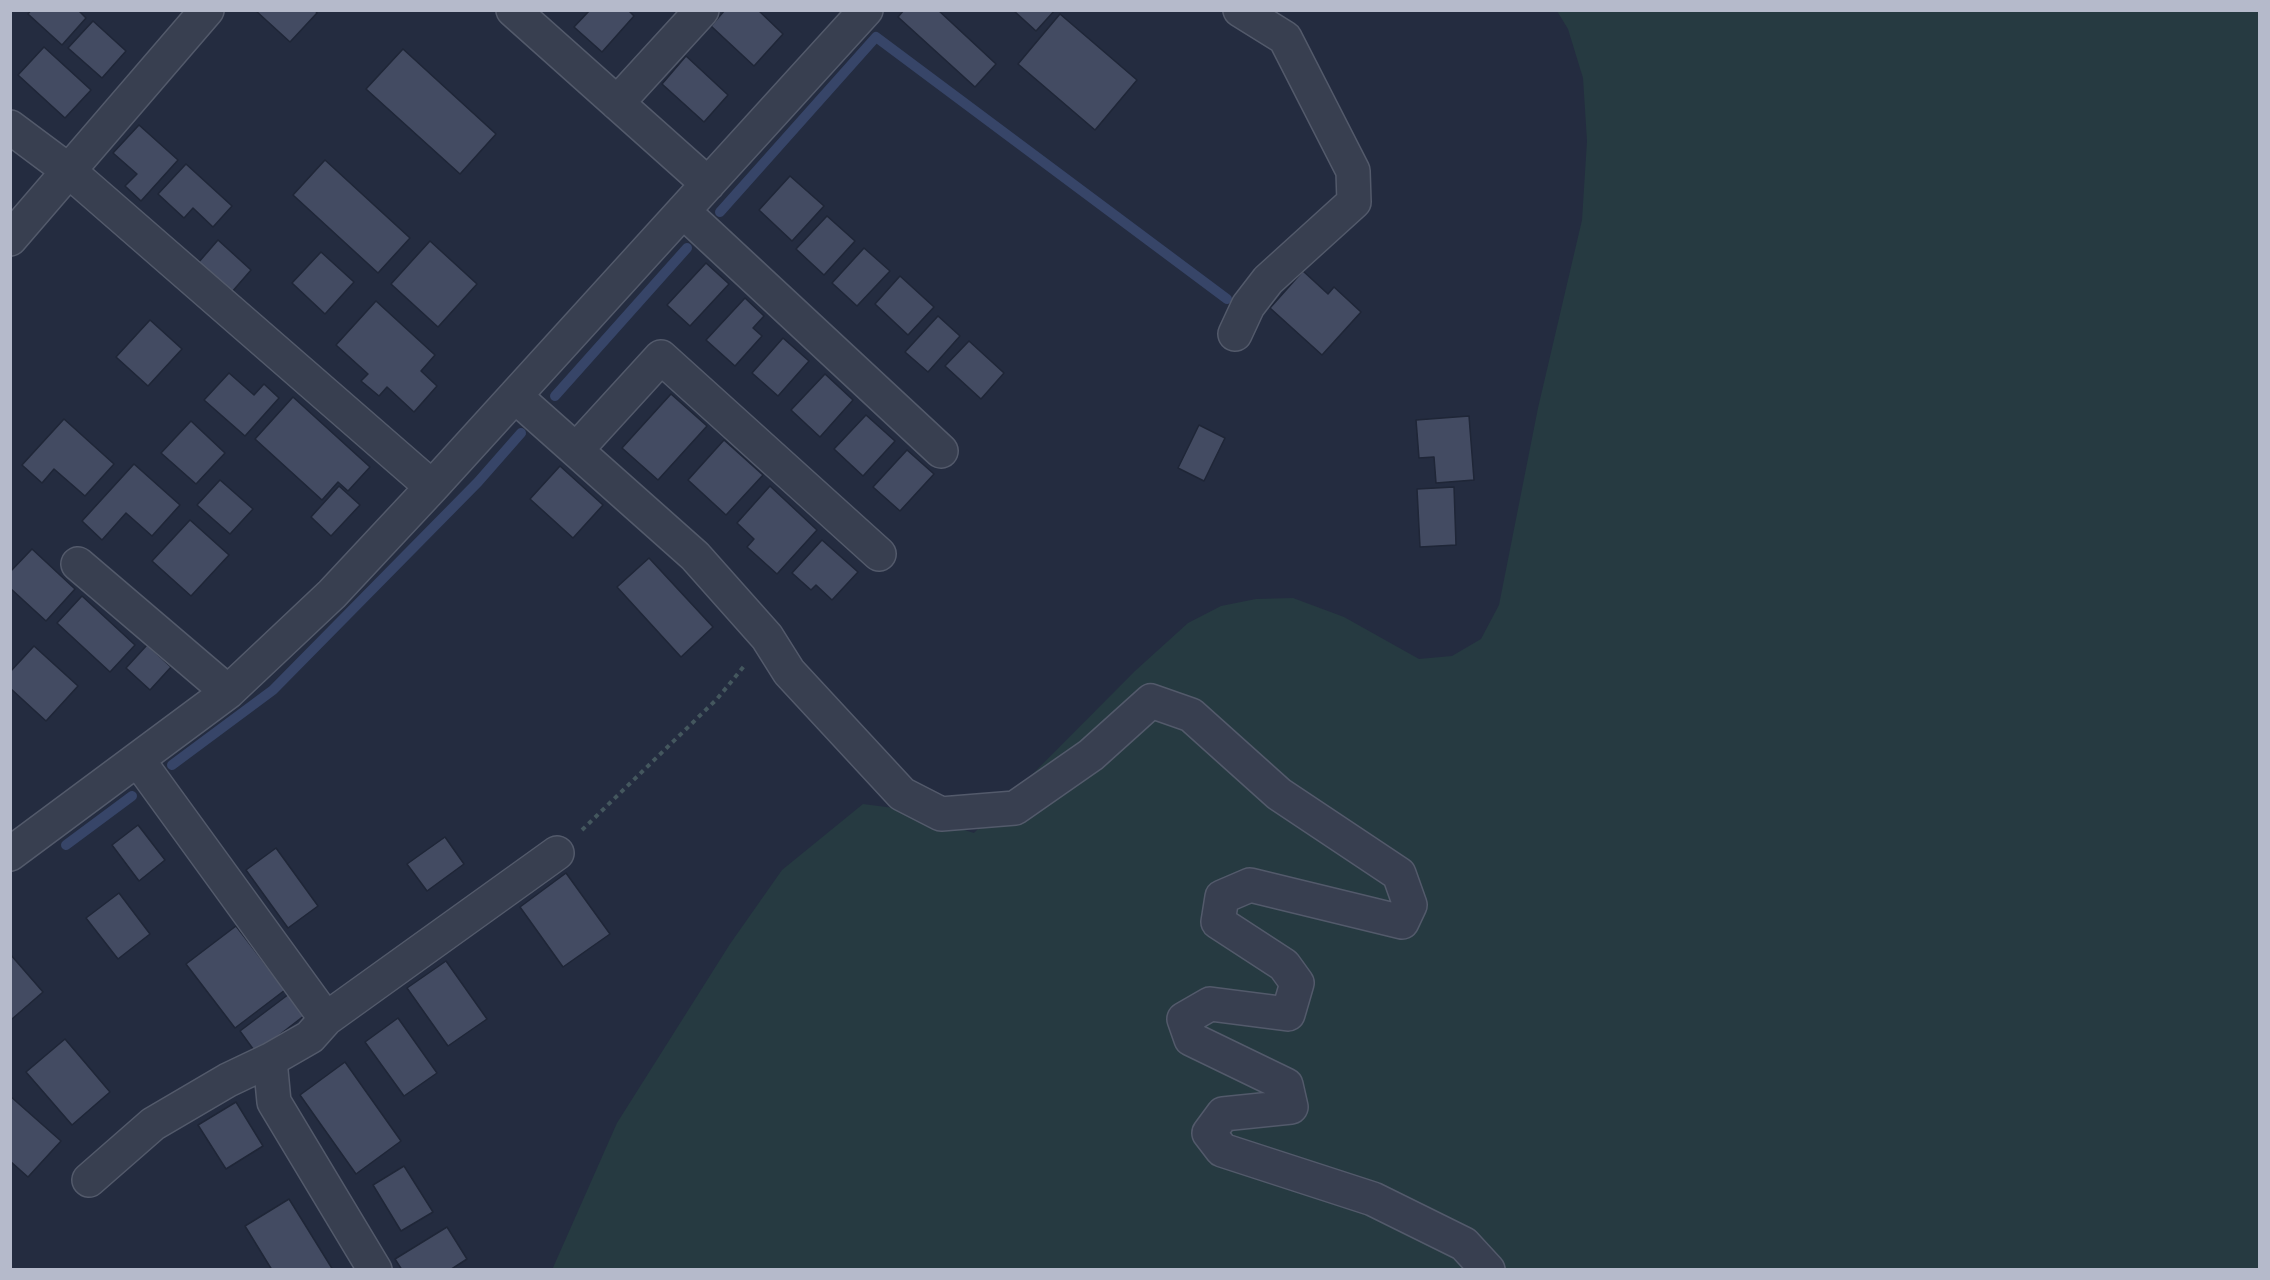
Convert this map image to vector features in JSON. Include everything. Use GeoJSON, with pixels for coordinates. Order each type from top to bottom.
{"type":"FeatureCollection","features":[{"type":"Feature","properties":{"kind":"street"},"geometry":{"type":"LineString","coordinates":[[10,239],[207,10]]}},
{"type":"Feature","properties":{"kind":"street"},"geometry":{"type":"LineString","coordinates":[[513,10],[708,184]]}},
{"type":"Feature","properties":{"kind":"street"},"geometry":{"type":"LineString","coordinates":[[617,103],[702,10]]}},
{"type":"Feature","properties":{"kind":"street"},"geometry":{"type":"LineString","coordinates":[[10,854],[228,692],[332,594],[866,10]]}},
{"type":"Feature","properties":{"kind":"street"},"geometry":{"type":"LineString","coordinates":[[1235,334],[1248,306],[1268,280],[1354,202],[1353,171],[1285,38],[1240,10]]}},
{"type":"Feature","properties":{"kind":"street"},"geometry":{"type":"LineString","coordinates":[[10,127],[69,171],[432,487]]}},
{"type":"Feature","properties":{"kind":"street"},"geometry":{"type":"LineString","coordinates":[[683,212],[941,451]]}},
{"type":"Feature","properties":{"kind":"street"},"geometry":{"type":"LineString","coordinates":[[576,450],[661,357],[879,554]]}},
{"type":"Feature","properties":{"kind":"street"},"geometry":{"type":"LineString","coordinates":[[515,396],[695,555],[767,637],[789,672],[902,794],[941,813],[1015,808],[1091,755],[1151,701],[1191,716],[1279,794],[1399,874],[1410,905],[1402,922],[1250,885],[1222,897],[1218,922],[1284,965],[1297,983],[1288,1014],[1210,1004],[1184,1019],[1191,1039],[1286,1085],[1291,1107],[1223,1114],[1209,1133],[1222,1149],[1373,1199],[1464,1244],[1488,1269]]}},
{"type":"Feature","properties":{"kind":"street"},"geometry":{"type":"LineString","coordinates":[[78,564],[228,692]]}},
{"type":"Feature","properties":{"kind":"street"},"geometry":{"type":"LineString","coordinates":[[138,760],[326,1019]]}},
{"type":"Feature","properties":{"kind":"street"},"geometry":{"type":"LineString","coordinates":[[89,1180],[153,1124],[228,1080],[310,1037],[326,1019],[557,853]]}},
{"type":"Feature","properties":{"kind":"street"},"geometry":{"type":"LineString","coordinates":[[270,1060],[274,1102],[375,1269]]}},
{"type":"Feature","properties":{"kind":"path"},"geometry":{"type":"LineString","coordinates":[[557,853],[620,795],[717,699],[767,637]]}},
{"type":"Feature","properties":{"kind":"shaded area"},"geometry":{"type":"Polygon","coordinates":[[[1557,11],[2259,11],[2259,1269],[552,1270],[617,1123],[730,944],[782,870],[863,804],[894,808],[974,833],[1135,671],[1188,623],[1221,606],[1256,599],[1293,598],[1344,617],[1419,659],[1452,656],[1481,639],[1499,605],[1538,408],[1582,220],[1587,141],[1583,78],[1568,29],[1557,11]]]}},
{"type":"Feature","properties":{"kind":"building"},"geometry":{"type":"Polygon","coordinates":[[[31,10],[78,10],[86,18],[62,45],[28,14],[31,10]]]}},
{"type":"Feature","properties":{"kind":"building"},"geometry":{"type":"Polygon","coordinates":[[[255,10],[315,10],[317,13],[290,42],[255,10]]]}},
{"type":"Feature","properties":{"kind":"building"},"geometry":{"type":"Polygon","coordinates":[[[590,10],[628,10],[634,16],[602,52],[574,27],[590,10]]]}},
{"type":"Feature","properties":{"kind":"building"},"geometry":{"type":"Polygon","coordinates":[[[725,10],[758,10],[783,34],[754,66],[711,26],[725,10]]]}},
{"type":"Feature","properties":{"kind":"building"},"geometry":{"type":"Polygon","coordinates":[[[904,10],[938,10],[996,64],[975,87],[898,17],[904,10]]]}},
{"type":"Feature","properties":{"kind":"building"},"geometry":{"type":"Polygon","coordinates":[[[1013,10],[1055,10],[1036,31],[1013,10]]]}},
{"type":"Feature","properties":{"kind":"building"},"geometry":{"type":"Polygon","coordinates":[[[1060,14],[1137,80],[1095,130],[1018,64],[1060,14]]]}},
{"type":"Feature","properties":{"kind":"building"},"geometry":{"type":"Polygon","coordinates":[[[93,21],[126,51],[102,78],[68,48],[93,21]]]}},
{"type":"Feature","properties":{"kind":"building"},"geometry":{"type":"Polygon","coordinates":[[[44,47],[91,90],[65,118],[18,75],[44,47]]]}},
{"type":"Feature","properties":{"kind":"building"},"geometry":{"type":"Polygon","coordinates":[[[403,49],[496,134],[460,174],[366,89],[403,49]]]}},
{"type":"Feature","properties":{"kind":"building"},"geometry":{"type":"Polygon","coordinates":[[[686,56],[728,95],[704,122],[662,84],[686,56]]]}},
{"type":"Feature","properties":{"kind":"building"},"geometry":{"type":"Polygon","coordinates":[[[139,125],[178,160],[141,201],[125,186],[137,174],[113,153],[139,125]]]}},
{"type":"Feature","properties":{"kind":"building"},"geometry":{"type":"Polygon","coordinates":[[[325,160],[410,238],[378,273],[293,195],[325,160]]]}},
{"type":"Feature","properties":{"kind":"building"},"geometry":{"type":"Polygon","coordinates":[[[186,164],[232,206],[213,227],[193,208],[184,218],[158,194],[186,164]]]}},
{"type":"Feature","properties":{"kind":"building"},"geometry":{"type":"Polygon","coordinates":[[[790,176],[824,206],[792,241],[759,210],[790,176]]]}},
{"type":"Feature","properties":{"kind":"building"},"geometry":{"type":"Polygon","coordinates":[[[827,216],[855,241],[824,275],[796,249],[827,216]]]}},
{"type":"Feature","properties":{"kind":"building"},"geometry":{"type":"Polygon","coordinates":[[[218,240],[251,270],[231,293],[198,263],[218,240]]]}},
{"type":"Feature","properties":{"kind":"building"},"geometry":{"type":"Polygon","coordinates":[[[430,241],[477,284],[438,327],[391,284],[430,241]]]}},
{"type":"Feature","properties":{"kind":"building"},"geometry":{"type":"Polygon","coordinates":[[[864,248],[890,271],[857,306],[832,283],[864,248]]]}},
{"type":"Feature","properties":{"kind":"building"},"geometry":{"type":"Polygon","coordinates":[[[321,252],[354,282],[325,314],[292,283],[321,252]]]}},
{"type":"Feature","properties":{"kind":"building"},"geometry":{"type":"Polygon","coordinates":[[[706,263],[729,284],[690,326],[667,305],[706,263]]]}},
{"type":"Feature","properties":{"kind":"building"},"geometry":{"type":"Polygon","coordinates":[[[1303,271],[1328,294],[1334,287],[1361,312],[1322,355],[1270,308],[1303,271]]]}},
{"type":"Feature","properties":{"kind":"building"},"geometry":{"type":"Polygon","coordinates":[[[900,276],[934,307],[908,335],[875,304],[900,276]]]}},
{"type":"Feature","properties":{"kind":"building"},"geometry":{"type":"Polygon","coordinates":[[[745,298],[764,316],[753,328],[762,336],[735,366],[706,340],[745,298]]]}},
{"type":"Feature","properties":{"kind":"building"},"geometry":{"type":"Polygon","coordinates":[[[376,301],[435,355],[421,371],[437,386],[414,412],[387,387],[379,396],[361,381],[368,374],[336,345],[376,301]]]}},
{"type":"Feature","properties":{"kind":"building"},"geometry":{"type":"Polygon","coordinates":[[[938,316],[960,336],[928,372],[905,352],[938,316]]]}},
{"type":"Feature","properties":{"kind":"building"},"geometry":{"type":"Polygon","coordinates":[[[150,320],[182,349],[148,386],[116,357],[150,320]]]}},
{"type":"Feature","properties":{"kind":"building"},"geometry":{"type":"Polygon","coordinates":[[[783,338],[809,361],[778,396],[752,373],[783,338]]]}},
{"type":"Feature","properties":{"kind":"building"},"geometry":{"type":"Polygon","coordinates":[[[969,341],[1004,373],[981,399],[945,366],[969,341]]]}},
{"type":"Feature","properties":{"kind":"building"},"geometry":{"type":"Polygon","coordinates":[[[229,373],[254,395],[264,384],[279,398],[245,436],[204,400],[229,373]]]}},
{"type":"Feature","properties":{"kind":"building"},"geometry":{"type":"Polygon","coordinates":[[[825,374],[853,400],[820,437],[791,410],[825,374]]]}},
{"type":"Feature","properties":{"kind":"building"},"geometry":{"type":"Polygon","coordinates":[[[671,394],[707,426],[658,480],[622,448],[671,394]]]}},
{"type":"Feature","properties":{"kind":"building"},"geometry":{"type":"Polygon","coordinates":[[[293,397],[370,467],[348,491],[338,482],[322,500],[255,439],[293,397]]]}},
{"type":"Feature","properties":{"kind":"building"},"geometry":{"type":"Polygon","coordinates":[[[866,415],[895,441],[863,476],[834,449],[866,415]]]}},
{"type":"Feature","properties":{"kind":"building"},"geometry":{"type":"Polygon","coordinates":[[[1469,416],[1474,480],[1436,483],[1434,457],[1419,458],[1416,420],[1469,416]]]}},
{"type":"Feature","properties":{"kind":"building"},"geometry":{"type":"Polygon","coordinates":[[[64,419],[114,464],[85,496],[54,469],[42,483],[22,465],[64,419]]]}},
{"type":"Feature","properties":{"kind":"building"},"geometry":{"type":"Polygon","coordinates":[[[191,421],[225,453],[196,484],[161,453],[191,421]]]}},
{"type":"Feature","properties":{"kind":"building"},"geometry":{"type":"Polygon","coordinates":[[[1199,425],[1225,438],[1204,481],[1178,468],[1199,425]]]}},
{"type":"Feature","properties":{"kind":"building"},"geometry":{"type":"Polygon","coordinates":[[[724,440],[763,475],[726,515],[688,480],[724,440]]]}},
{"type":"Feature","properties":{"kind":"building"},"geometry":{"type":"Polygon","coordinates":[[[907,450],[934,474],[900,511],[873,487],[907,450]]]}},
{"type":"Feature","properties":{"kind":"building"},"geometry":{"type":"Polygon","coordinates":[[[134,464],[180,505],[152,536],[126,513],[102,540],[82,521],[134,464]]]}},
{"type":"Feature","properties":{"kind":"building"},"geometry":{"type":"Polygon","coordinates":[[[560,466],[603,505],[573,538],[530,499],[560,466]]]}},
{"type":"Feature","properties":{"kind":"building"},"geometry":{"type":"Polygon","coordinates":[[[220,480],[253,509],[230,534],[197,505],[220,480]]]}},
{"type":"Feature","properties":{"kind":"building"},"geometry":{"type":"Polygon","coordinates":[[[339,486],[360,505],[331,536],[311,517],[339,486]]]}},
{"type":"Feature","properties":{"kind":"building"},"geometry":{"type":"Polygon","coordinates":[[[770,486],[817,530],[777,574],[747,547],[754,539],[737,523],[770,486]]]}},
{"type":"Feature","properties":{"kind":"building"},"geometry":{"type":"Polygon","coordinates":[[[1454,487],[1456,545],[1420,547],[1417,489],[1454,487]]]}},
{"type":"Feature","properties":{"kind":"building"},"geometry":{"type":"Polygon","coordinates":[[[190,520],[229,555],[191,596],[152,561],[190,520]]]}},
{"type":"Feature","properties":{"kind":"building"},"geometry":{"type":"Polygon","coordinates":[[[822,540],[858,572],[832,600],[816,585],[811,590],[792,573],[822,540]]]}},
{"type":"Feature","properties":{"kind":"building"},"geometry":{"type":"Polygon","coordinates":[[[32,549],[75,589],[46,621],[10,588],[10,572],[32,549]]]}},
{"type":"Feature","properties":{"kind":"building"},"geometry":{"type":"Polygon","coordinates":[[[649,558],[713,627],[681,657],[617,587],[649,558]]]}},
{"type":"Feature","properties":{"kind":"building"},"geometry":{"type":"Polygon","coordinates":[[[82,596],[135,645],[110,672],[57,623],[82,596]]]}},
{"type":"Feature","properties":{"kind":"building"},"geometry":{"type":"Polygon","coordinates":[[[147,645],[171,667],[150,690],[126,668],[147,645]]]}},
{"type":"Feature","properties":{"kind":"building"},"geometry":{"type":"Polygon","coordinates":[[[34,646],[78,686],[46,721],[10,688],[10,672],[34,646]]]}},
{"type":"Feature","properties":{"kind":"building"},"geometry":{"type":"Polygon","coordinates":[[[138,825],[165,860],[139,881],[112,845],[138,825]]]}},
{"type":"Feature","properties":{"kind":"building"},"geometry":{"type":"Polygon","coordinates":[[[445,837],[464,864],[427,891],[407,864],[445,837]]]}},
{"type":"Feature","properties":{"kind":"building"},"geometry":{"type":"Polygon","coordinates":[[[276,848],[318,906],[288,928],[246,870],[276,848]]]}},
{"type":"Feature","properties":{"kind":"building"},"geometry":{"type":"Polygon","coordinates":[[[566,873],[610,934],[563,967],[520,907],[566,873]]]}},
{"type":"Feature","properties":{"kind":"building"},"geometry":{"type":"Polygon","coordinates":[[[119,893],[150,934],[118,959],[86,918],[119,893]]]}},
{"type":"Feature","properties":{"kind":"building"},"geometry":{"type":"Polygon","coordinates":[[[236,926],[285,990],[235,1028],[186,964],[236,926]]]}},
{"type":"Feature","properties":{"kind":"building"},"geometry":{"type":"Polygon","coordinates":[[[10,954],[43,992],[12,1019],[10,1017],[10,954]]]}},
{"type":"Feature","properties":{"kind":"building"},"geometry":{"type":"Polygon","coordinates":[[[446,961],[487,1019],[448,1046],[407,988],[446,961]]]}},
{"type":"Feature","properties":{"kind":"building"},"geometry":{"type":"Polygon","coordinates":[[[289,994],[305,1015],[256,1053],[240,1031],[289,994]]]}},
{"type":"Feature","properties":{"kind":"building"},"geometry":{"type":"Polygon","coordinates":[[[398,1018],[437,1073],[404,1096],[365,1042],[398,1018]]]}},
{"type":"Feature","properties":{"kind":"building"},"geometry":{"type":"Polygon","coordinates":[[[65,1039],[110,1092],[72,1125],[26,1072],[65,1039]]]}},
{"type":"Feature","properties":{"kind":"building"},"geometry":{"type":"Polygon","coordinates":[[[345,1062],[401,1141],[356,1174],[300,1095],[345,1062]]]}},
{"type":"Feature","properties":{"kind":"building"},"geometry":{"type":"Polygon","coordinates":[[[10,1096],[61,1141],[28,1177],[10,1161],[10,1096]]]}},
{"type":"Feature","properties":{"kind":"building"},"geometry":{"type":"Polygon","coordinates":[[[236,1102],[263,1146],[226,1169],[198,1125],[236,1102]]]}},
{"type":"Feature","properties":{"kind":"building"},"geometry":{"type":"Polygon","coordinates":[[[404,1166],[433,1212],[401,1231],[373,1185],[404,1166]]]}},
{"type":"Feature","properties":{"kind":"building"},"geometry":{"type":"Polygon","coordinates":[[[289,1199],[333,1270],[272,1270],[245,1226],[289,1199]]]}},
{"type":"Feature","properties":{"kind":"building"},"geometry":{"type":"Polygon","coordinates":[[[447,1227],[467,1259],[450,1270],[402,1270],[395,1259],[447,1227]]]}},
{"type":"Feature","properties":{"kind":"waterway"},"geometry":{"type":"LineString","coordinates":[[720,212],[876,37],[1227,299]]}},
{"type":"Feature","properties":{"kind":"waterway"},"geometry":{"type":"LineString","coordinates":[[555,396],[687,248]]}},
{"type":"Feature","properties":{"kind":"waterway"},"geometry":{"type":"LineString","coordinates":[[172,765],[273,690],[478,482],[521,433]]}},
{"type":"Feature","properties":{"kind":"waterway"},"geometry":{"type":"LineString","coordinates":[[66,845],[132,796]]}}]}
